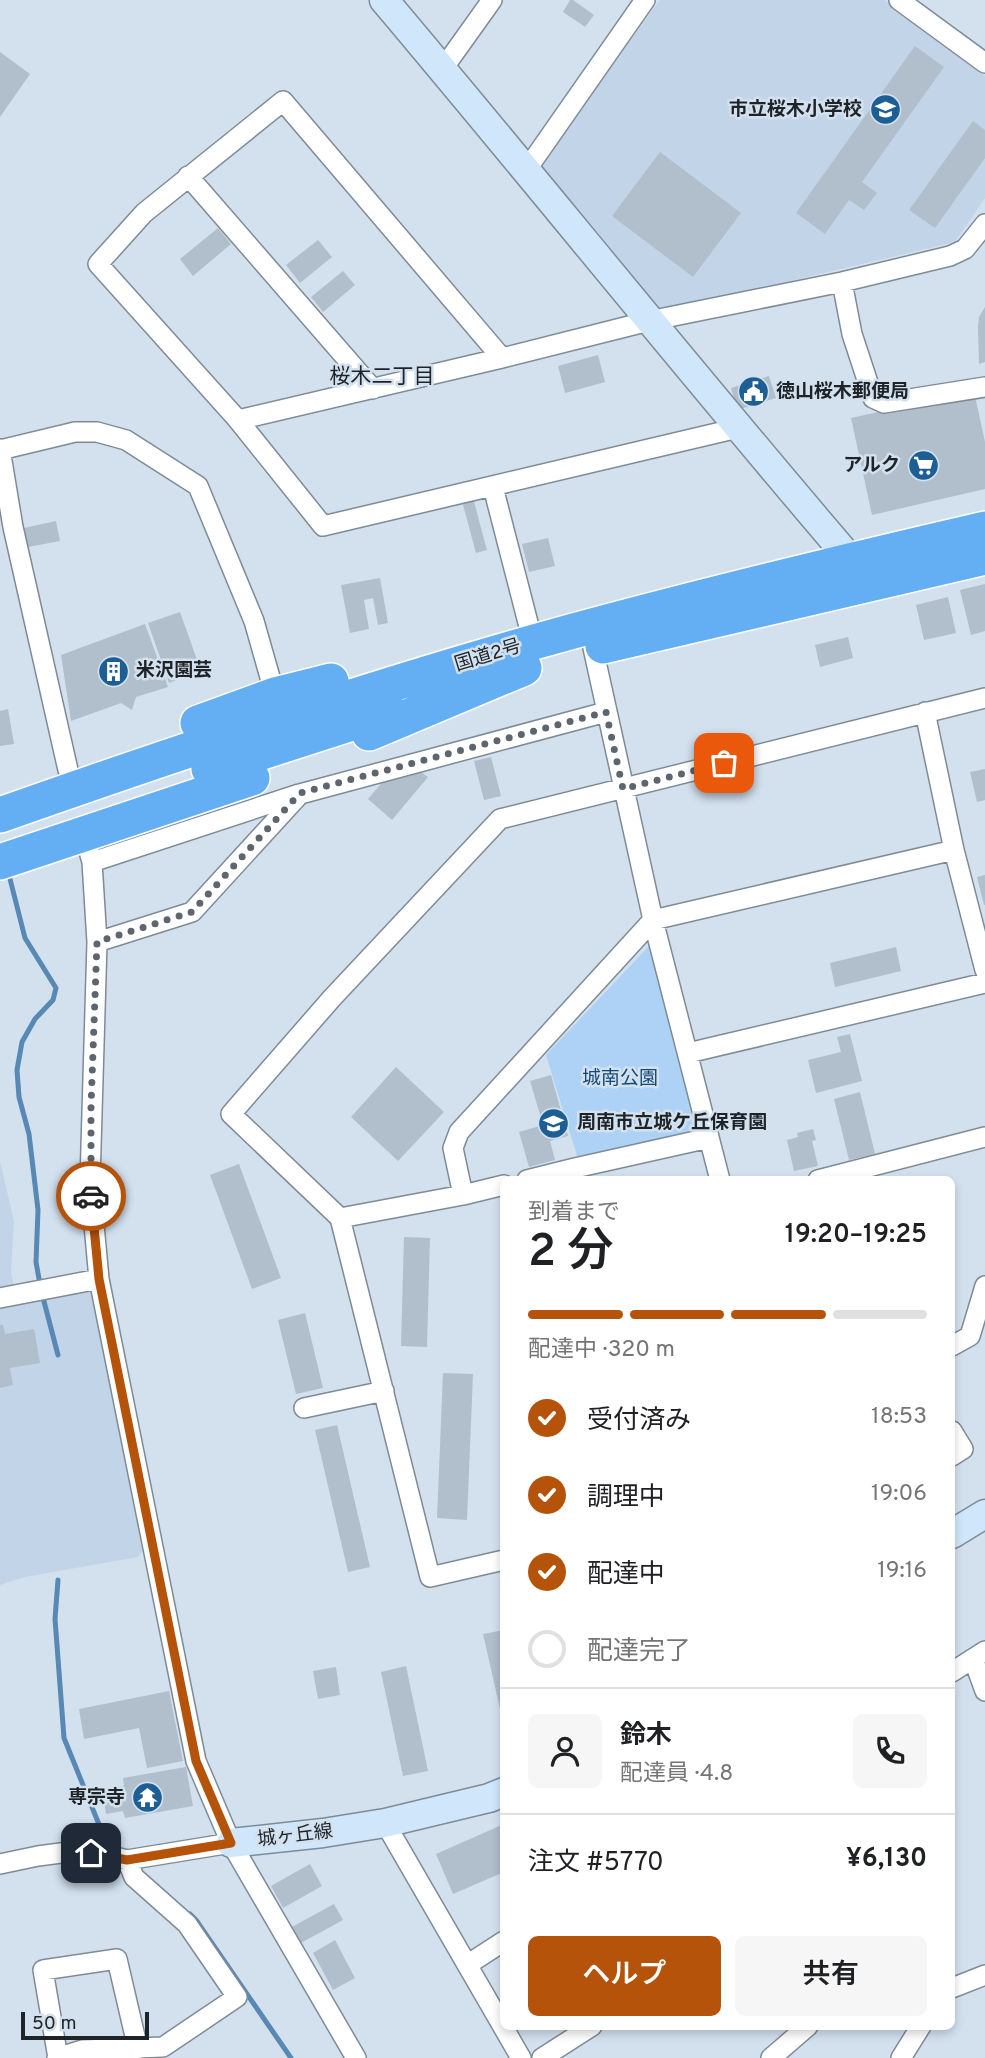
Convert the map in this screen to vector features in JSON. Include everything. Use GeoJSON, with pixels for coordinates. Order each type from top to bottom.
{"type":"FeatureCollection","features":[{"type":"Feature","properties":{"kind":"highway","name":"国道2号"},"geometry":{"type":"LineString","coordinates":[[7,829],[282,719],[522,653],[652,609],[985,528]]}},
{"type":"Feature","properties":{"kind":"highway","name":"国道2号"},"geometry":{"type":"LineString","coordinates":[[522,653],[593,648],[985,557]]}},
{"type":"Feature","properties":{"kind":"highway"},"geometry":{"type":"LineString","coordinates":[[7,829],[68,770],[275,695],[465,648],[522,653]]}},
{"type":"Feature","properties":{"kind":"highway"},"geometry":{"type":"LineString","coordinates":[[7,829],[88,848],[312,758],[522,653]]}},
{"type":"Feature","properties":{"kind":"street"},"geometry":{"type":"LineString","coordinates":[[384,0],[527,169],[738,428],[851,560]]}},
{"type":"Feature","properties":{"kind":"street"},"geometry":{"type":"LineString","coordinates":[[442,71],[492,0]]}},
{"type":"Feature","properties":{"kind":"street"},"geometry":{"type":"LineString","coordinates":[[527,169],[645,0]]}},
{"type":"Feature","properties":{"kind":"street"},"geometry":{"type":"LineString","coordinates":[[899,0],[985,63]]}},
{"type":"Feature","properties":{"kind":"street"},"geometry":{"type":"LineString","coordinates":[[502,358],[283,101],[144,213],[98,264],[238,420],[323,526],[738,428]]}},
{"type":"Feature","properties":{"kind":"street"},"geometry":{"type":"LineString","coordinates":[[188,176],[373,389]]}},
{"type":"Feature","properties":{"kind":"street"},"geometry":{"type":"LineString","coordinates":[[238,420],[649,321],[842,282],[950,256],[965,249],[985,224]]}},
{"type":"Feature","properties":{"kind":"street"},"geometry":{"type":"LineString","coordinates":[[842,282],[852,334],[873,398],[884,403],[985,387]]}},
{"type":"Feature","properties":{"kind":"street"},"geometry":{"type":"LineString","coordinates":[[68,770],[13,527],[0,449],[75,432],[97,432],[126,440],[198,486],[254,621],[275,695]]}},
{"type":"Feature","properties":{"kind":"street"},"geometry":{"type":"LineString","coordinates":[[493,486],[522,653]]}},
{"type":"Feature","properties":{"kind":"street"},"geometry":{"type":"LineString","coordinates":[[593,648],[653,920],[719,1176]]}},
{"type":"Feature","properties":{"kind":"street"},"geometry":{"type":"LineString","coordinates":[[500,1561],[430,1577],[340,1218],[231,1114],[332,998],[500,819],[985,698]]}},
{"type":"Feature","properties":{"kind":"street"},"geometry":{"type":"LineString","coordinates":[[356,2058],[231,1843],[196,1761],[99,1279],[90,1181],[97,942],[88,848],[606,712]]}},
{"type":"Feature","properties":{"kind":"street"},"geometry":{"type":"LineString","coordinates":[[925,712],[954,850],[985,970]]}},
{"type":"Feature","properties":{"kind":"street"},"geometry":{"type":"LineString","coordinates":[[97,942],[192,912],[300,793]]}},
{"type":"Feature","properties":{"kind":"street"},"geometry":{"type":"LineString","coordinates":[[463,1195],[453,1148],[459,1132],[653,920],[954,850]]}},
{"type":"Feature","properties":{"kind":"street"},"geometry":{"type":"LineString","coordinates":[[688,1053],[985,983]]}},
{"type":"Feature","properties":{"kind":"street"},"geometry":{"type":"LineString","coordinates":[[855,1174],[985,1137]]}},
{"type":"Feature","properties":{"kind":"street"},"geometry":{"type":"LineString","coordinates":[[577,1174],[709,1138]]}},
{"type":"Feature","properties":{"kind":"street"},"geometry":{"type":"LineString","coordinates":[[340,1218],[500,1186]]}},
{"type":"Feature","properties":{"kind":"street"},"geometry":{"type":"LineString","coordinates":[[0,1298],[99,1279]]}},
{"type":"Feature","properties":{"kind":"street"},"geometry":{"type":"LineString","coordinates":[[955,1344],[971,1336],[985,1286]]}},
{"type":"Feature","properties":{"kind":"street"},"geometry":{"type":"LineString","coordinates":[[304,1408],[384,1391]]}},
{"type":"Feature","properties":{"kind":"street"},"geometry":{"type":"LineString","coordinates":[[955,1436],[963,1449],[955,1454]]}},
{"type":"Feature","properties":{"kind":"street"},"geometry":{"type":"LineString","coordinates":[[955,1532],[985,1514]]}},
{"type":"Feature","properties":{"kind":"street"},"geometry":{"type":"LineString","coordinates":[[955,1670],[978,1655]]}},
{"type":"Feature","properties":{"kind":"street"},"geometry":{"type":"LineString","coordinates":[[978,1655],[977,1669],[985,1691]]}},
{"type":"Feature","properties":{"kind":"street","name":"城ヶ丘線"},"geometry":{"type":"LineString","coordinates":[[0,1864],[76,1851],[127,1860],[231,1843],[323,1833],[385,1823],[500,1794]]}},
{"type":"Feature","properties":{"kind":"street"},"geometry":{"type":"LineString","coordinates":[[385,1823],[500,2022]]}},
{"type":"Feature","properties":{"kind":"street"},"geometry":{"type":"LineString","coordinates":[[127,1860],[134,1877],[187,1924],[237,1997],[163,2047],[138,2049],[82,2050],[57,2058],[43,1970],[117,1959],[138,2049]]}},
{"type":"Feature","properties":{"kind":"street"},"geometry":{"type":"LineString","coordinates":[[467,1965],[500,1944]]}},
{"type":"Feature","properties":{"kind":"street"},"geometry":{"type":"LineString","coordinates":[[955,1987],[985,1975]]}},
{"type":"Feature","properties":{"kind":"street"},"geometry":{"type":"LineString","coordinates":[[505,2030],[521,2058]]}},
{"type":"Feature","properties":{"kind":"street"},"geometry":{"type":"LineString","coordinates":[[542,2058],[586,2030]]}},
{"type":"Feature","properties":{"kind":"street"},"geometry":{"type":"LineString","coordinates":[[771,2058],[803,2030]]}},
{"type":"Feature","properties":{"kind":"street"},"geometry":{"type":"LineString","coordinates":[[901,2058],[918,2030]]}},
{"type":"Feature","properties":{"kind":"shaded area"},"geometry":{"type":"Polygon","coordinates":[[[660,0],[885,0],[985,76],[985,198],[955,242],[659,312],[539,164],[660,0]]]}},
{"type":"Feature","properties":{"kind":"shaded area"},"geometry":{"type":"Polygon","coordinates":[[[0,1161],[14,1221],[11,1272],[14,1286],[94,1289],[146,1546],[138,1557],[25,1577],[0,1585],[0,1161]]]}},
{"type":"Feature","properties":{"kind":"green space","name":"城南公園"},"geometry":{"type":"Polygon","coordinates":[[[650,945],[698,1131],[578,1159],[546,1055],[650,945]]]}},
{"type":"Feature","properties":{"kind":"building"},"geometry":{"type":"Polygon","coordinates":[[[570,0],[594,15],[585,27],[563,12],[570,0]]]}},
{"type":"Feature","properties":{"kind":"building"},"geometry":{"type":"Polygon","coordinates":[[[915,46],[944,67],[862,182],[877,193],[864,210],[849,200],[825,234],[796,213],[915,46]]]}},
{"type":"Feature","properties":{"kind":"building"},"geometry":{"type":"Polygon","coordinates":[[[0,52],[30,74],[0,117],[0,52]]]}},
{"type":"Feature","properties":{"kind":"building"},"geometry":{"type":"Polygon","coordinates":[[[973,121],[985,130],[985,158],[935,228],[909,210],[973,121]]]}},
{"type":"Feature","properties":{"kind":"building"},"geometry":{"type":"Polygon","coordinates":[[[660,152],[741,213],[693,277],[612,216],[660,152]]]}},
{"type":"Feature","properties":{"kind":"building"},"geometry":{"type":"Polygon","coordinates":[[[218,228],[231,244],[193,276],[180,259],[218,228]]]}},
{"type":"Feature","properties":{"kind":"building"},"geometry":{"type":"Polygon","coordinates":[[[318,240],[332,257],[300,283],[286,265],[318,240]]]}},
{"type":"Feature","properties":{"kind":"building"},"geometry":{"type":"Polygon","coordinates":[[[343,271],[355,285],[323,312],[311,297],[343,271]]]}},
{"type":"Feature","properties":{"kind":"building"},"geometry":{"type":"Polygon","coordinates":[[[985,307],[985,362],[979,364],[979,317],[985,307]]]}},
{"type":"Feature","properties":{"kind":"building"},"geometry":{"type":"Polygon","coordinates":[[[598,355],[605,382],[565,393],[558,366],[598,355]]]}},
{"type":"Feature","properties":{"kind":"building"},"geometry":{"type":"Polygon","coordinates":[[[769,376],[776,398],[737,410],[731,388],[769,376]]]}},
{"type":"Feature","properties":{"kind":"building","name":"アルク"},"geometry":{"type":"Polygon","coordinates":[[[974,391],[985,442],[985,489],[872,515],[851,418],[974,391]]]}},
{"type":"Feature","properties":{"kind":"building"},"geometry":{"type":"Polygon","coordinates":[[[473,498],[487,550],[476,553],[462,501],[473,498]]]}},
{"type":"Feature","properties":{"kind":"building"},"geometry":{"type":"Polygon","coordinates":[[[56,521],[60,541],[28,547],[24,528],[56,521]]]}},
{"type":"Feature","properties":{"kind":"building"},"geometry":{"type":"Polygon","coordinates":[[[548,538],[555,566],[529,572],[522,544],[548,538]]]}},
{"type":"Feature","properties":{"kind":"building"},"geometry":{"type":"Polygon","coordinates":[[[380,578],[388,623],[378,625],[373,598],[364,600],[369,629],[350,633],[341,585],[380,578]]]}},
{"type":"Feature","properties":{"kind":"building"},"geometry":{"type":"Polygon","coordinates":[[[985,584],[985,631],[971,635],[960,590],[985,584]]]}},
{"type":"Feature","properties":{"kind":"building"},"geometry":{"type":"Polygon","coordinates":[[[948,597],[956,633],[924,640],[916,605],[948,597]]]}},
{"type":"Feature","properties":{"kind":"building"},"geometry":{"type":"Polygon","coordinates":[[[180,612],[201,671],[169,683],[148,623],[180,612]]]}},
{"type":"Feature","properties":{"kind":"building","name":"米沢園芸"},"geometry":{"type":"Polygon","coordinates":[[[145,624],[168,687],[136,697],[132,710],[121,703],[71,721],[61,655],[145,624]]]}},
{"type":"Feature","properties":{"kind":"building"},"geometry":{"type":"Polygon","coordinates":[[[848,637],[853,658],[820,667],[815,645],[848,637]]]}},
{"type":"Feature","properties":{"kind":"building"},"geometry":{"type":"Polygon","coordinates":[[[8,709],[14,744],[0,746],[0,711],[8,709]]]}},
{"type":"Feature","properties":{"kind":"building"},"geometry":{"type":"Polygon","coordinates":[[[491,757],[501,796],[484,800],[474,761],[491,757]]]}},
{"type":"Feature","properties":{"kind":"building"},"geometry":{"type":"Polygon","coordinates":[[[985,769],[985,800],[977,802],[970,772],[985,769]]]}},
{"type":"Feature","properties":{"kind":"building"},"geometry":{"type":"Polygon","coordinates":[[[418,770],[428,777],[392,820],[368,799],[385,779],[418,770]]]}},
{"type":"Feature","properties":{"kind":"building"},"geometry":{"type":"Polygon","coordinates":[[[985,875],[985,905],[984,905],[977,877],[985,875]]]}},
{"type":"Feature","properties":{"kind":"building"},"geometry":{"type":"Polygon","coordinates":[[[896,947],[901,971],[835,987],[830,963],[896,947]]]}},
{"type":"Feature","properties":{"kind":"building"},"geometry":{"type":"Polygon","coordinates":[[[850,1034],[862,1081],[816,1093],[808,1060],[841,1052],[837,1037],[850,1034]]]}},
{"type":"Feature","properties":{"kind":"building"},"geometry":{"type":"Polygon","coordinates":[[[396,1067],[444,1112],[398,1161],[351,1117],[396,1067]]]}},
{"type":"Feature","properties":{"kind":"building"},"geometry":{"type":"Polygon","coordinates":[[[551,1075],[568,1136],[550,1141],[555,1160],[529,1167],[519,1132],[543,1125],[530,1081],[551,1075]]]}},
{"type":"Feature","properties":{"kind":"building"},"geometry":{"type":"Polygon","coordinates":[[[860,1092],[875,1154],[849,1160],[834,1099],[860,1092]]]}},
{"type":"Feature","properties":{"kind":"building"},"geometry":{"type":"Polygon","coordinates":[[[813,1129],[816,1140],[812,1141],[818,1166],[794,1171],[787,1140],[798,1137],[797,1133],[813,1129]]]}},
{"type":"Feature","properties":{"kind":"building"},"geometry":{"type":"Polygon","coordinates":[[[239,1164],[281,1278],[252,1289],[210,1175],[239,1164]]]}},
{"type":"Feature","properties":{"kind":"building"},"geometry":{"type":"Polygon","coordinates":[[[404,1237],[430,1238],[427,1347],[401,1346],[404,1237]]]}},
{"type":"Feature","properties":{"kind":"building"},"geometry":{"type":"Polygon","coordinates":[[[305,1313],[323,1388],[296,1394],[278,1320],[305,1313]]]}},
{"type":"Feature","properties":{"kind":"building"},"geometry":{"type":"Polygon","coordinates":[[[0,1325],[3,1325],[5,1334],[34,1329],[40,1363],[10,1368],[13,1385],[0,1388],[0,1325]]]}},
{"type":"Feature","properties":{"kind":"building"},"geometry":{"type":"Polygon","coordinates":[[[443,1373],[473,1374],[467,1520],[437,1518],[443,1373]]]}},
{"type":"Feature","properties":{"kind":"building"},"geometry":{"type":"Polygon","coordinates":[[[337,1425],[370,1567],[348,1572],[315,1430],[337,1425]]]}},
{"type":"Feature","properties":{"kind":"building"},"geometry":{"type":"Polygon","coordinates":[[[500,1631],[500,1709],[483,1634],[500,1631]]]}},
{"type":"Feature","properties":{"kind":"building"},"geometry":{"type":"Polygon","coordinates":[[[406,1666],[428,1771],[403,1776],[381,1672],[406,1666]]]}},
{"type":"Feature","properties":{"kind":"building"},"geometry":{"type":"Polygon","coordinates":[[[336,1667],[340,1695],[318,1699],[313,1671],[336,1667]]]}},
{"type":"Feature","properties":{"kind":"building"},"geometry":{"type":"Polygon","coordinates":[[[169,1691],[183,1761],[147,1768],[139,1728],[84,1739],[79,1709],[169,1691]]]}},
{"type":"Feature","properties":{"kind":"building","name":"専宗寺"},"geometry":{"type":"Polygon","coordinates":[[[186,1767],[193,1806],[125,1818],[123,1811],[106,1814],[102,1789],[124,1786],[123,1778],[186,1767]]]}},
{"type":"Feature","properties":{"kind":"building"},"geometry":{"type":"Polygon","coordinates":[[[500,1826],[500,1874],[453,1894],[436,1854],[500,1826]]]}},
{"type":"Feature","properties":{"kind":"building"},"geometry":{"type":"Polygon","coordinates":[[[310,1864],[322,1886],[283,1908],[271,1886],[310,1864]]]}},
{"type":"Feature","properties":{"kind":"building"},"geometry":{"type":"Polygon","coordinates":[[[334,1904],[343,1920],[299,1944],[290,1928],[334,1904]]]}},
{"type":"Feature","properties":{"kind":"building"},"geometry":{"type":"Polygon","coordinates":[[[335,1940],[355,1978],[333,1990],[313,1953],[335,1940]]]}},
{"type":"Feature","properties":{"kind":"waterway"},"geometry":{"type":"LineString","coordinates":[[8,871],[25,938],[56,988],[53,1000],[35,1019],[22,1042],[17,1070],[19,1097],[29,1134],[38,1210],[36,1262],[58,1355]]}},
{"type":"Feature","properties":{"kind":"waterway"},"geometry":{"type":"LineString","coordinates":[[58,1580],[55,1619],[64,1738],[108,1840]]}},
{"type":"Feature","properties":{"kind":"waterway"},"geometry":{"type":"LineString","coordinates":[[190,1914],[291,2058]]}},
{"type":"Feature","properties":{"kind":"way so far"},"geometry":{"type":"LineString","coordinates":[[91,1196],[91,1106],[97,942],[192,912],[300,793],[606,712],[623,789],[724,763]]}},
{"type":"Feature","properties":{"kind":"place","name":"市立桜木小学校"},"geometry":{"type":"Point","coordinates":[885,110]}},
{"type":"Feature","properties":{"kind":"place","name":"徳山桜木郵便局"},"geometry":{"type":"Point","coordinates":[753,392]}},
{"type":"Feature","properties":{"kind":"place","name":"アルク"},"geometry":{"type":"Point","coordinates":[923,466]}},
{"type":"Feature","properties":{"kind":"place","name":"米沢園芸"},"geometry":{"type":"Point","coordinates":[113,671]}},
{"type":"Feature","properties":{"kind":"place","name":"周南市立城ケ丘保育園"},"geometry":{"type":"Point","coordinates":[554,1123]}},
{"type":"Feature","properties":{"kind":"place","name":"専宗寺"},"geometry":{"type":"Point","coordinates":[148,1798]}},
{"type":"Feature","properties":{"kind":"district","name":"桜木二丁目"},"geometry":{"type":"Point","coordinates":[382,377]}},
{"type":"Feature","properties":{"kind":"route"},"geometry":{"type":"LineString","coordinates":[[91,1196],[99,1279],[196,1761],[231,1843],[127,1860],[91,1853]]}}]}
